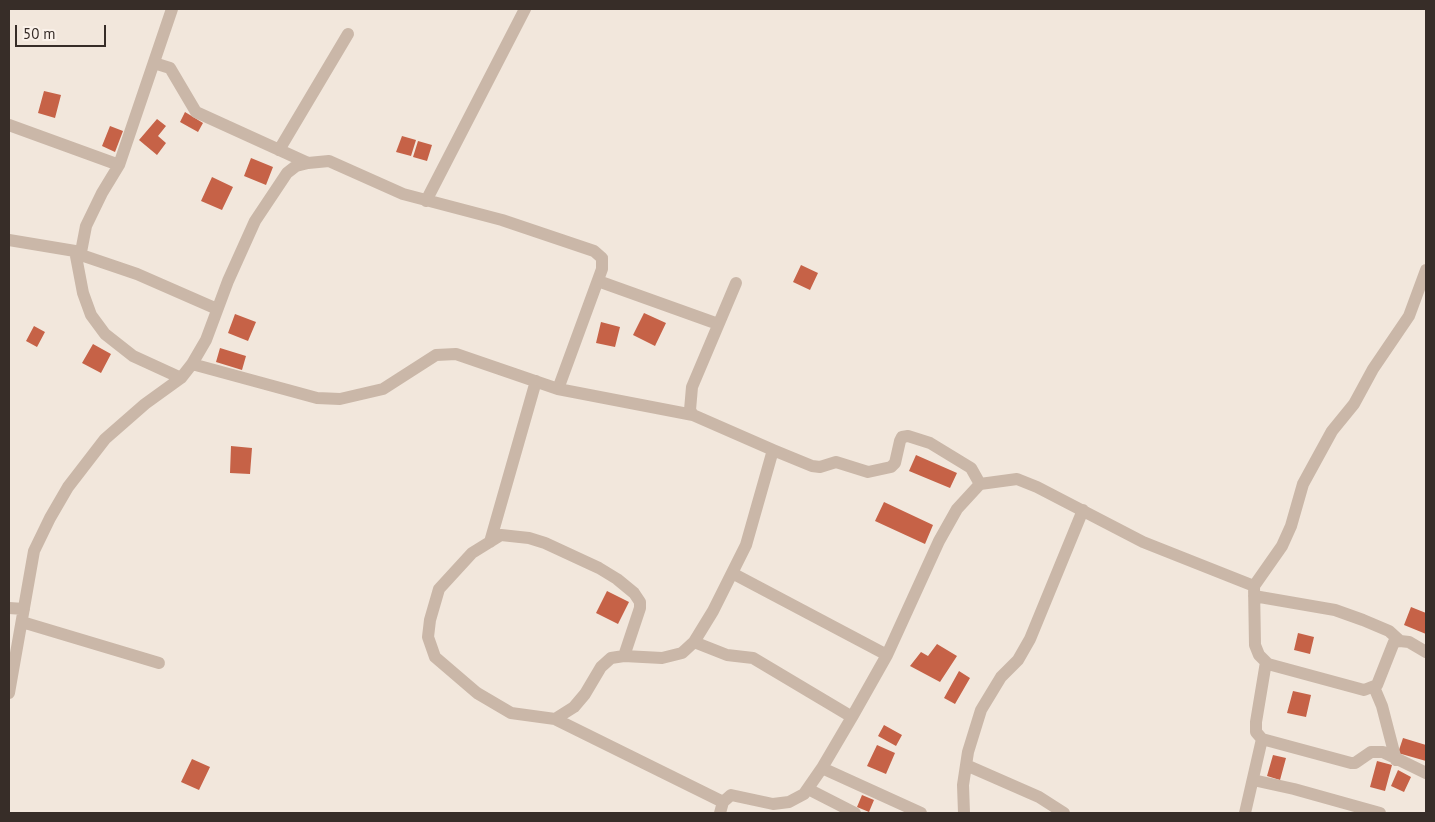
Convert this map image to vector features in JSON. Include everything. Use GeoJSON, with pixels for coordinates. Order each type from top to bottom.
{"type":"FeatureCollection","features":[{"type":"Feature","properties":{"kind":"street"},"geometry":{"type":"LineString","coordinates":[[172,9],[119,165],[102,193],[86,226],[78,252],[83,293],[91,315],[105,334],[133,356],[181,378]]}},
{"type":"Feature","properties":{"kind":"street"},"geometry":{"type":"LineString","coordinates":[[426,201],[525,9]]}},
{"type":"Feature","properties":{"kind":"street"},"geometry":{"type":"LineString","coordinates":[[279,150],[348,34]]}},
{"type":"Feature","properties":{"kind":"street"},"geometry":{"type":"LineString","coordinates":[[154,63],[170,68],[196,112],[308,163]]}},
{"type":"Feature","properties":{"kind":"street"},"geometry":{"type":"LineString","coordinates":[[9,125],[119,165]]}},
{"type":"Feature","properties":{"kind":"street"},"geometry":{"type":"LineString","coordinates":[[9,693],[34,551],[40,535],[68,487],[105,439],[145,404],[181,378],[192,364],[206,340],[217,309],[255,221],[286,174],[296,166],[329,161],[385,187],[426,201],[502,220],[594,251],[602,258],[602,268],[558,389]]}},
{"type":"Feature","properties":{"kind":"street"},"geometry":{"type":"LineString","coordinates":[[9,240],[78,252],[84,256],[136,274],[217,309]]}},
{"type":"Feature","properties":{"kind":"street"},"geometry":{"type":"LineString","coordinates":[[1400,640],[1391,645],[1381,677],[1374,687],[1360,690],[1266,662],[1259,656],[1255,645],[1254,591],[1282,546],[1291,526],[1303,484],[1327,440],[1354,404],[1373,369],[1409,316],[1426,270]]}},
{"type":"Feature","properties":{"kind":"street"},"geometry":{"type":"LineString","coordinates":[[598,281],[718,324]]}},
{"type":"Feature","properties":{"kind":"street"},"geometry":{"type":"LineString","coordinates":[[693,415],[690,410],[692,387],[736,283]]}},
{"type":"Feature","properties":{"kind":"street"},"geometry":{"type":"LineString","coordinates":[[192,364],[317,398],[352,398],[382,389],[436,355],[444,353],[456,354],[558,389],[693,415],[812,466],[820,467],[836,462],[868,472],[891,467],[895,463],[902,437],[908,436],[930,443],[971,468],[980,484]]}},
{"type":"Feature","properties":{"kind":"street"},"geometry":{"type":"LineString","coordinates":[[490,542],[536,381]]}},
{"type":"Feature","properties":{"kind":"street"},"geometry":{"type":"LineString","coordinates":[[555,719],[579,700],[601,667],[611,658],[624,656],[662,658],[682,654],[694,642],[746,545],[773,450]]}},
{"type":"Feature","properties":{"kind":"street"},"geometry":{"type":"LineString","coordinates":[[624,656],[640,608],[640,602],[634,593],[623,583],[599,568],[545,543],[511,535],[501,535],[472,553],[439,589],[430,620],[428,637],[435,657],[477,693],[511,713],[555,719],[721,807],[732,795],[773,804],[789,802],[804,794],[852,718],[886,655],[939,541],[958,509],[980,484],[1017,479],[1083,510],[1142,542],[1254,591],[1335,610],[1389,631],[1400,640],[1409,642],[1426,652]]}},
{"type":"Feature","properties":{"kind":"street"},"geometry":{"type":"LineString","coordinates":[[964,813],[963,785],[968,752],[981,710],[1001,677],[1018,660],[1030,639],[1083,510]]}},
{"type":"Feature","properties":{"kind":"street"},"geometry":{"type":"LineString","coordinates":[[732,573],[886,655]]}},
{"type":"Feature","properties":{"kind":"street"},"geometry":{"type":"LineString","coordinates":[[9,608],[24,609]]}},
{"type":"Feature","properties":{"kind":"street"},"geometry":{"type":"LineString","coordinates":[[22,622],[159,664]]}},
{"type":"Feature","properties":{"kind":"street"},"geometry":{"type":"LineString","coordinates":[[694,642],[727,655],[753,658],[852,718]]}},
{"type":"Feature","properties":{"kind":"street"},"geometry":{"type":"LineString","coordinates":[[1266,662],[1256,722],[1256,732],[1262,739],[1350,763],[1355,763],[1366,755],[1377,751],[1383,752],[1426,773]]}},
{"type":"Feature","properties":{"kind":"street"},"geometry":{"type":"LineString","coordinates":[[1374,687],[1382,706],[1396,760]]}},
{"type":"Feature","properties":{"kind":"street"},"geometry":{"type":"LineString","coordinates":[[1245,813],[1262,739]]}},
{"type":"Feature","properties":{"kind":"street"},"geometry":{"type":"LineString","coordinates":[[966,765],[1039,797],[1064,813]]}},
{"type":"Feature","properties":{"kind":"street"},"geometry":{"type":"LineString","coordinates":[[822,768],[906,810],[921,813]]}},
{"type":"Feature","properties":{"kind":"street"},"geometry":{"type":"LineString","coordinates":[[1253,780],[1294,789],[1380,813]]}},
{"type":"Feature","properties":{"kind":"street"},"geometry":{"type":"LineString","coordinates":[[808,789],[855,813]]}},
{"type":"Feature","properties":{"kind":"building"},"geometry":{"type":"Polygon","coordinates":[[[44,91],[61,95],[55,118],[38,113],[44,91]]]}},
{"type":"Feature","properties":{"kind":"building"},"geometry":{"type":"Polygon","coordinates":[[[185,112],[203,123],[198,132],[180,122],[185,112]]]}},
{"type":"Feature","properties":{"kind":"building"},"geometry":{"type":"Polygon","coordinates":[[[157,119],[166,126],[158,136],[166,143],[157,155],[139,140],[157,119]]]}},
{"type":"Feature","properties":{"kind":"building"},"geometry":{"type":"Polygon","coordinates":[[[110,126],[123,131],[115,152],[102,146],[110,126]]]}},
{"type":"Feature","properties":{"kind":"building"},"geometry":{"type":"Polygon","coordinates":[[[402,136],[416,140],[411,156],[396,152],[402,136]]]}},
{"type":"Feature","properties":{"kind":"building"},"geometry":{"type":"Polygon","coordinates":[[[418,141],[432,145],[427,161],[413,157],[418,141]]]}},
{"type":"Feature","properties":{"kind":"building"},"geometry":{"type":"Polygon","coordinates":[[[251,158],[273,167],[266,185],[244,176],[251,158]]]}},
{"type":"Feature","properties":{"kind":"building"},"geometry":{"type":"Polygon","coordinates":[[[212,177],[233,187],[222,210],[201,201],[212,177]]]}},
{"type":"Feature","properties":{"kind":"building"},"geometry":{"type":"Polygon","coordinates":[[[801,265],[818,273],[810,290],[793,282],[801,265]]]}},
{"type":"Feature","properties":{"kind":"building"},"geometry":{"type":"Polygon","coordinates":[[[644,313],[666,323],[655,346],[633,335],[644,313]]]}},
{"type":"Feature","properties":{"kind":"building"},"geometry":{"type":"Polygon","coordinates":[[[235,314],[256,322],[248,341],[228,333],[235,314]]]}},
{"type":"Feature","properties":{"kind":"building"},"geometry":{"type":"Polygon","coordinates":[[[601,322],[620,327],[615,347],[596,343],[601,322]]]}},
{"type":"Feature","properties":{"kind":"building"},"geometry":{"type":"Polygon","coordinates":[[[34,326],[45,332],[37,347],[26,341],[34,326]]]}},
{"type":"Feature","properties":{"kind":"building"},"geometry":{"type":"Polygon","coordinates":[[[93,344],[111,354],[101,373],[82,363],[93,344]]]}},
{"type":"Feature","properties":{"kind":"building"},"geometry":{"type":"Polygon","coordinates":[[[220,348],[246,356],[242,370],[216,362],[220,348]]]}},
{"type":"Feature","properties":{"kind":"building"},"geometry":{"type":"Polygon","coordinates":[[[231,446],[252,448],[250,474],[230,473],[231,446]]]}},
{"type":"Feature","properties":{"kind":"building"},"geometry":{"type":"Polygon","coordinates":[[[916,455],[957,473],[950,488],[909,471],[916,455]]]}},
{"type":"Feature","properties":{"kind":"building"},"geometry":{"type":"Polygon","coordinates":[[[884,502],[933,525],[925,544],[875,521],[884,502]]]}},
{"type":"Feature","properties":{"kind":"building"},"geometry":{"type":"Polygon","coordinates":[[[607,591],[629,602],[618,624],[596,613],[607,591]]]}},
{"type":"Feature","properties":{"kind":"building"},"geometry":{"type":"Polygon","coordinates":[[[1411,607],[1426,613],[1426,634],[1404,625],[1411,607]]]}},
{"type":"Feature","properties":{"kind":"building"},"geometry":{"type":"Polygon","coordinates":[[[1298,633],[1314,637],[1310,654],[1294,650],[1298,633]]]}},
{"type":"Feature","properties":{"kind":"building"},"geometry":{"type":"Polygon","coordinates":[[[937,644],[957,656],[940,682],[910,666],[921,652],[928,656],[937,644]]]}},
{"type":"Feature","properties":{"kind":"building"},"geometry":{"type":"Polygon","coordinates":[[[959,671],[970,678],[955,704],[944,698],[959,671]]]}},
{"type":"Feature","properties":{"kind":"building"},"geometry":{"type":"Polygon","coordinates":[[[1293,691],[1311,695],[1306,717],[1287,713],[1293,691]]]}},
{"type":"Feature","properties":{"kind":"building"},"geometry":{"type":"Polygon","coordinates":[[[884,725],[902,735],[896,746],[878,736],[884,725]]]}},
{"type":"Feature","properties":{"kind":"building"},"geometry":{"type":"Polygon","coordinates":[[[1403,738],[1426,745],[1426,761],[1398,753],[1403,738]]]}},
{"type":"Feature","properties":{"kind":"building"},"geometry":{"type":"Polygon","coordinates":[[[877,745],[895,753],[886,774],[867,766],[877,745]]]}},
{"type":"Feature","properties":{"kind":"building"},"geometry":{"type":"Polygon","coordinates":[[[1273,755],[1286,758],[1280,780],[1267,776],[1273,755]]]}},
{"type":"Feature","properties":{"kind":"building"},"geometry":{"type":"Polygon","coordinates":[[[192,759],[210,767],[199,790],[181,782],[192,759]]]}},
{"type":"Feature","properties":{"kind":"building"},"geometry":{"type":"Polygon","coordinates":[[[1377,761],[1392,765],[1385,791],[1370,787],[1377,761]]]}},
{"type":"Feature","properties":{"kind":"building"},"geometry":{"type":"Polygon","coordinates":[[[1398,770],[1411,777],[1404,792],[1391,786],[1398,770]]]}},
{"type":"Feature","properties":{"kind":"building"},"geometry":{"type":"Polygon","coordinates":[[[862,795],[874,800],[869,812],[857,807],[862,795]]]}}]}
